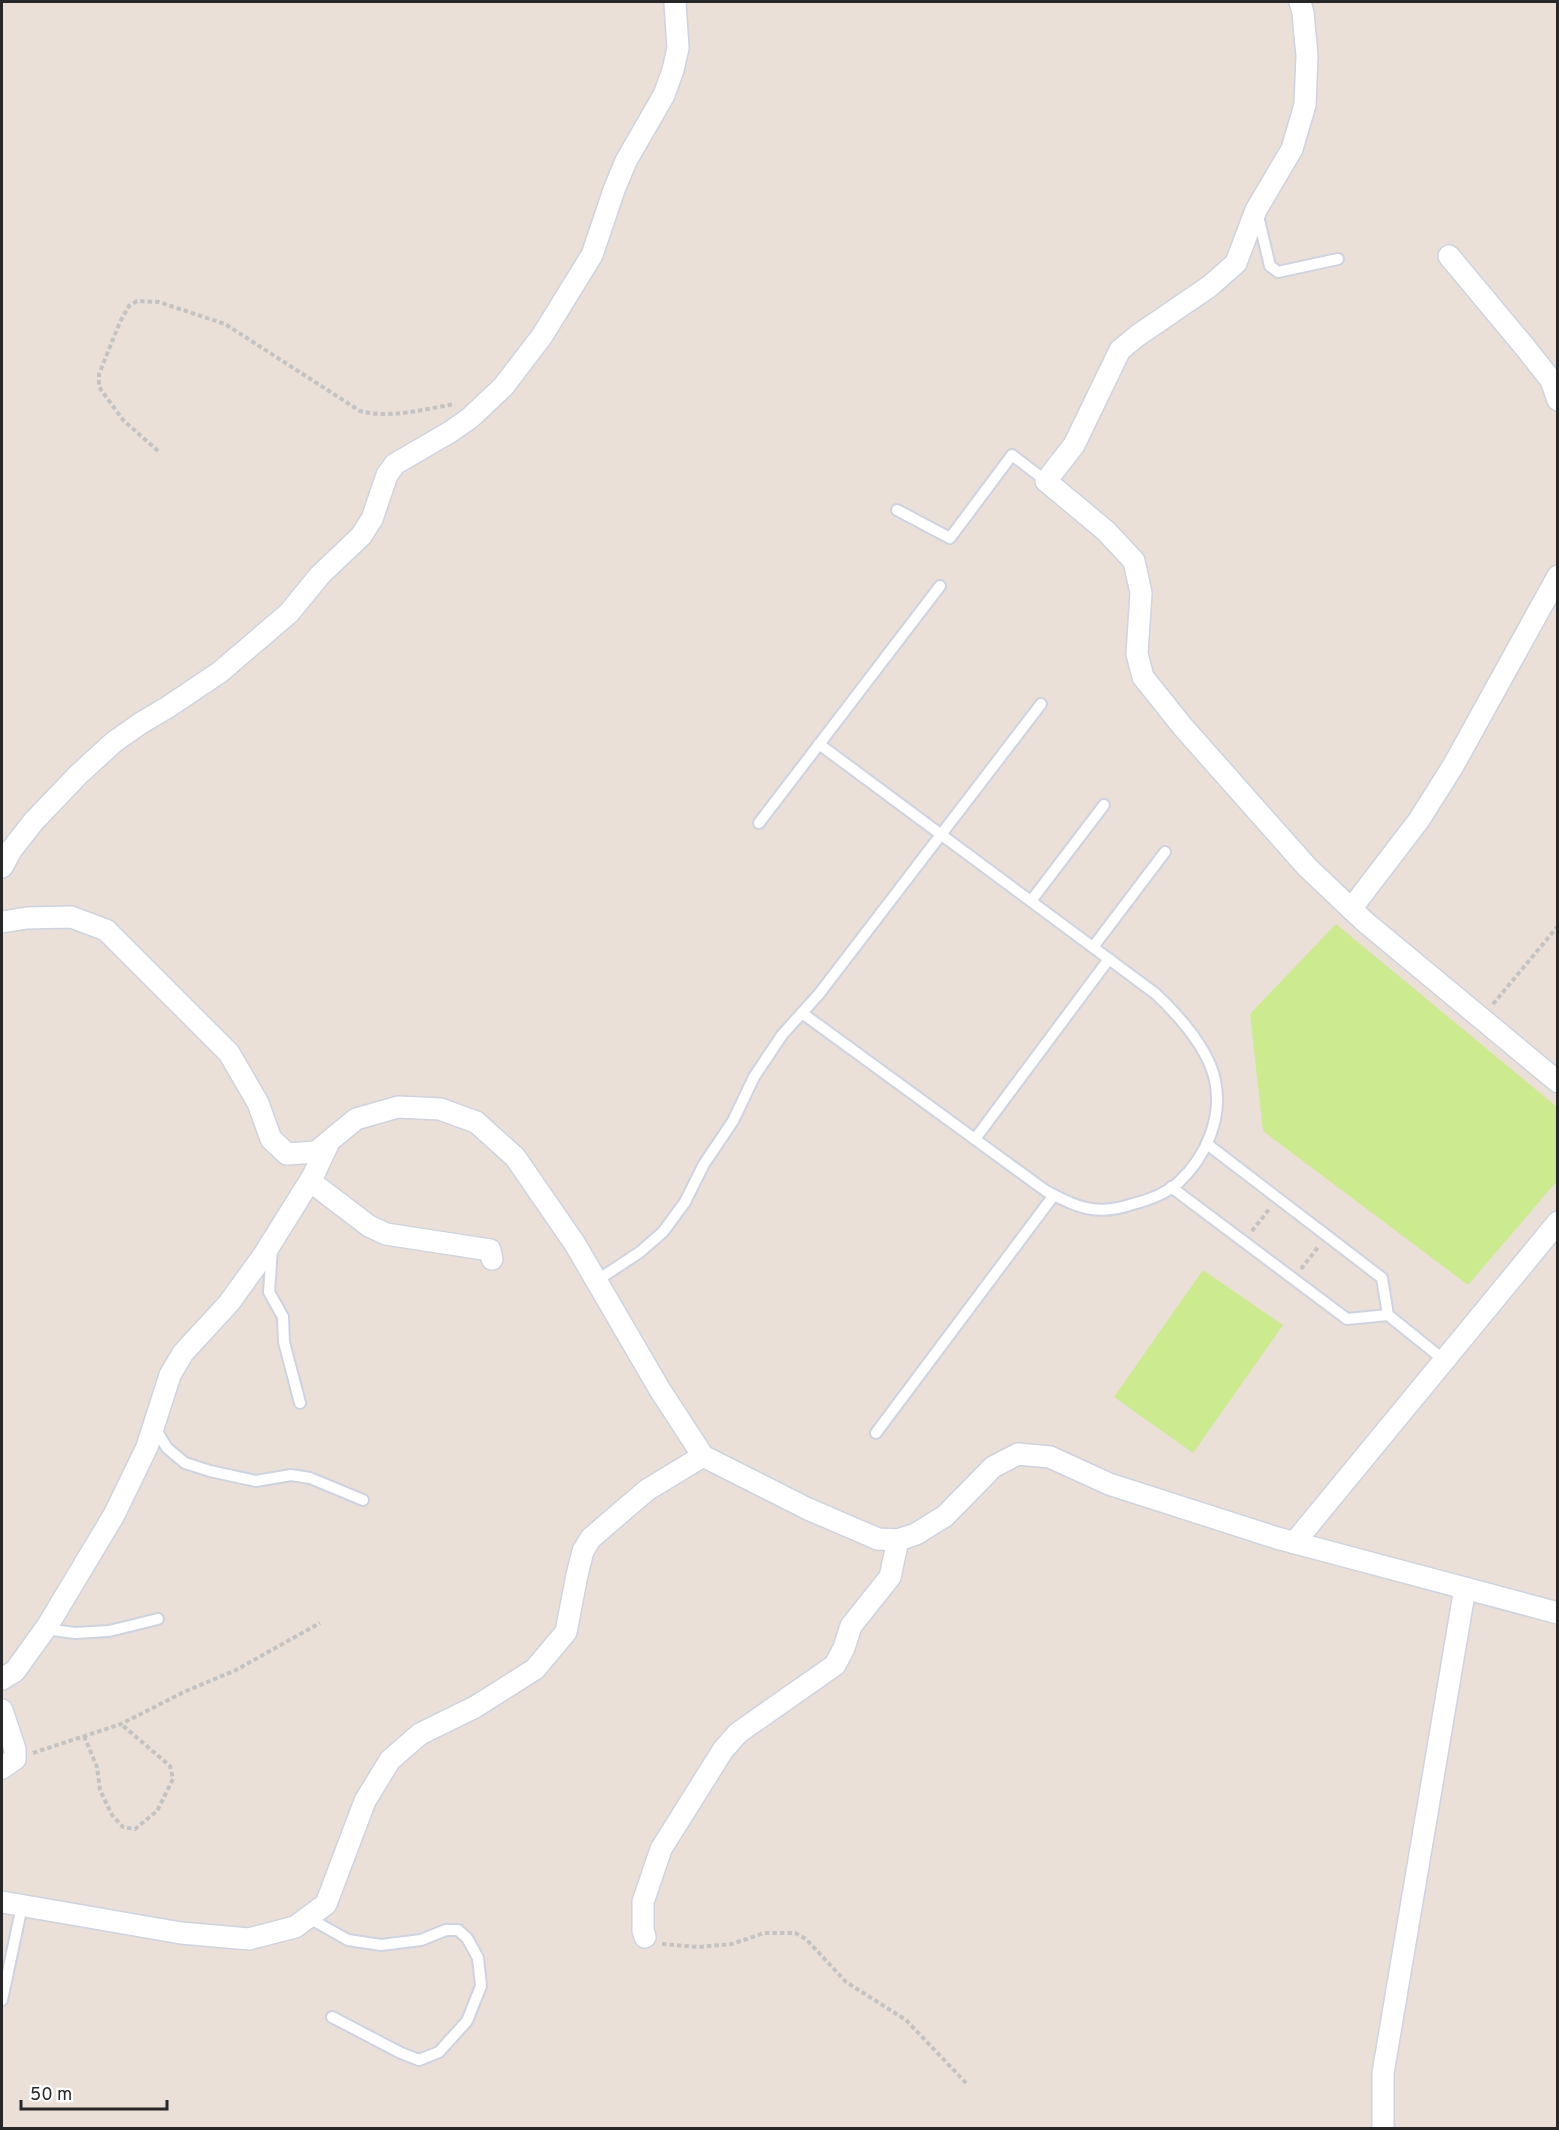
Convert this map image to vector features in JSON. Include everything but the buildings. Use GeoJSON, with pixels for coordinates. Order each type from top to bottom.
{"type":"FeatureCollection","features":[{"type":"Feature","properties":{"kind":"street"},"geometry":{"type":"LineString","coordinates":[[2,867],[12,849],[34,821],[79,774],[114,742],[220,672],[289,613],[320,575],[361,536],[372,519],[387,475],[395,464],[450,432],[503,387],[542,336],[592,255],[626,161],[664,95],[678,48],[675,2]]}},
{"type":"Feature","properties":{"kind":"street"},"geometry":{"type":"LineString","coordinates":[[1300,2],[1307,56],[1305,105],[1292,148],[1256,210],[1236,263],[1210,286],[1120,350],[1074,445],[1046,481],[1106,531],[1134,561],[1141,593],[1137,654],[1143,677],[1183,727],[1307,867],[1351,909],[1557,1082]]}},
{"type":"Feature","properties":{"kind":"street"},"geometry":{"type":"LineString","coordinates":[[1449,256],[1551,381],[1557,400]]}},
{"type":"Feature","properties":{"kind":"street"},"geometry":{"type":"LineString","coordinates":[[1351,909],[1419,820],[1453,766],[1557,576]]}},
{"type":"Feature","properties":{"kind":"street"},"geometry":{"type":"LineString","coordinates":[[2,922],[27,918],[71,917],[106,930],[229,1053],[258,1103],[271,1139],[287,1154],[316,1152],[356,1119],[398,1107],[441,1109],[476,1122],[515,1157],[574,1244],[660,1390],[703,1456],[808,1509],[878,1539],[898,1540],[916,1534],[945,1516],[993,1467],[1018,1454],[1050,1457],[1109,1484],[1294,1543],[1557,1613]]}},
{"type":"Feature","properties":{"kind":"street"},"geometry":{"type":"LineString","coordinates":[[2,1678],[15,1671],[45,1629],[114,1515],[147,1447],[170,1375],[183,1353],[229,1303],[273,1240],[310,1181],[329,1141]]}},
{"type":"Feature","properties":{"kind":"street"},"geometry":{"type":"LineString","coordinates":[[310,1181],[369,1226],[386,1234],[490,1250],[492,1259]]}},
{"type":"Feature","properties":{"kind":"street"},"geometry":{"type":"LineString","coordinates":[[1294,1543],[1557,1222]]}},
{"type":"Feature","properties":{"kind":"street"},"geometry":{"type":"LineString","coordinates":[[12,1904],[181,1933],[249,1939],[295,1927],[326,1904],[365,1801],[390,1760],[420,1734],[475,1707],[535,1669],[566,1632],[576,1575],[583,1551],[591,1538],[647,1490],[703,1456]]}},
{"type":"Feature","properties":{"kind":"street"},"geometry":{"type":"LineString","coordinates":[[645,1937],[643,1902],[661,1849],[688,1804],[723,1750],[738,1733],[835,1665],[844,1648],[851,1626],[890,1577],[898,1540]]}},
{"type":"Feature","properties":{"kind":"street"},"geometry":{"type":"LineString","coordinates":[[1383,2128],[1383,2073],[1465,1588]]}},
{"type":"Feature","properties":{"kind":"street"},"geometry":{"type":"LineString","coordinates":[[2,1710],[15,1749],[8,1763]]}},
{"type":"Feature","properties":{"kind":"lane"},"geometry":{"type":"LineString","coordinates":[[1256,210],[1270,266],[1278,272],[1338,259]]}},
{"type":"Feature","properties":{"kind":"lane"},"geometry":{"type":"LineString","coordinates":[[897,510],[950,538],[1012,455],[1046,481]]}},
{"type":"Feature","properties":{"kind":"lane"},"geometry":{"type":"LineString","coordinates":[[759,823],[940,586]]}},
{"type":"Feature","properties":{"kind":"lane"},"geometry":{"type":"LineString","coordinates":[[596,1281],[640,1252],[663,1232],[686,1202],[704,1164],[733,1121],[754,1077],[782,1035],[802,1013],[1041,704]]}},
{"type":"Feature","properties":{"kind":"lane"},"geometry":{"type":"LineString","coordinates":[[802,1013],[975,1139],[1054,1195],[1070,1203],[1093,1209],[1121,1208],[1153,1198],[1177,1184],[1211,1137],[1216,1113],[1215,1080],[1200,1045],[1175,1012],[1156,994],[819,744]]}},
{"type":"Feature","properties":{"kind":"lane"},"geometry":{"type":"LineString","coordinates":[[1031,901],[1104,805]]}},
{"type":"Feature","properties":{"kind":"lane"},"geometry":{"type":"LineString","coordinates":[[1093,947],[1165,852]]}},
{"type":"Feature","properties":{"kind":"lane"},"geometry":{"type":"LineString","coordinates":[[975,1139],[1109,959]]}},
{"type":"Feature","properties":{"kind":"lane"},"geometry":{"type":"LineString","coordinates":[[1207,1144],[1382,1278],[1388,1315],[1444,1360]]}},
{"type":"Feature","properties":{"kind":"lane"},"geometry":{"type":"LineString","coordinates":[[1171,1187],[1347,1318],[1388,1315]]}},
{"type":"Feature","properties":{"kind":"lane"},"geometry":{"type":"LineString","coordinates":[[876,1433],[1054,1195]]}},
{"type":"Feature","properties":{"kind":"lane"},"geometry":{"type":"LineString","coordinates":[[273,1240],[269,1292],[283,1317],[284,1342],[300,1403]]}},
{"type":"Feature","properties":{"kind":"lane"},"geometry":{"type":"LineString","coordinates":[[154,1427],[167,1448],[184,1464],[256,1481],[291,1475],[310,1478],[363,1500]]}},
{"type":"Feature","properties":{"kind":"lane"},"geometry":{"type":"LineString","coordinates":[[45,1629],[75,1633],[109,1631],[158,1619]]}},
{"type":"Feature","properties":{"kind":"lane"},"geometry":{"type":"LineString","coordinates":[[2,2000],[12,1904]]}},
{"type":"Feature","properties":{"kind":"lane"},"geometry":{"type":"LineString","coordinates":[[307,1917],[348,1940],[381,1945],[421,1940],[446,1930],[458,1930],[467,1938],[478,1958],[481,1986],[467,2021],[439,2052],[419,2060],[332,2017]]}},
{"type":"Feature","properties":{"kind":"path"},"geometry":{"type":"LineString","coordinates":[[158,451],[123,420],[99,387],[99,374],[120,322],[129,306],[138,301],[159,302],[225,324],[360,411],[373,414],[417,411],[465,402],[485,404]]}},
{"type":"Feature","properties":{"kind":"path"},"geometry":{"type":"LineString","coordinates":[[1481,1019],[1557,926]]}},
{"type":"Feature","properties":{"kind":"path"},"geometry":{"type":"LineString","coordinates":[[1244,1242],[1278,1198]]}},
{"type":"Feature","properties":{"kind":"path"},"geometry":{"type":"LineString","coordinates":[[1294,1279],[1326,1236]]}},
{"type":"Feature","properties":{"kind":"path"},"geometry":{"type":"LineString","coordinates":[[8,1763],[121,1724],[186,1691],[236,1670],[320,1623]]}},
{"type":"Feature","properties":{"kind":"path"},"geometry":{"type":"LineString","coordinates":[[84,1736],[97,1767],[100,1790],[112,1815],[123,1827],[135,1829],[157,1811],[173,1779],[170,1766],[121,1724]]}},
{"type":"Feature","properties":{"kind":"path"},"geometry":{"type":"LineString","coordinates":[[645,1937],[650,1941],[668,1946],[698,1947],[732,1944],[764,1933],[795,1933],[807,1939],[846,1982],[906,2020],[967,2084]]}},
{"type":"Feature","properties":{"kind":"green space"},"geometry":{"type":"Polygon","coordinates":[[[1336,924],[1557,1107],[1557,1181],[1468,1285],[1263,1131],[1250,1014],[1336,924]]]}},
{"type":"Feature","properties":{"kind":"green space"},"geometry":{"type":"Polygon","coordinates":[[[1203,1270],[1283,1325],[1193,1453],[1114,1397],[1203,1270]]]}}]}
